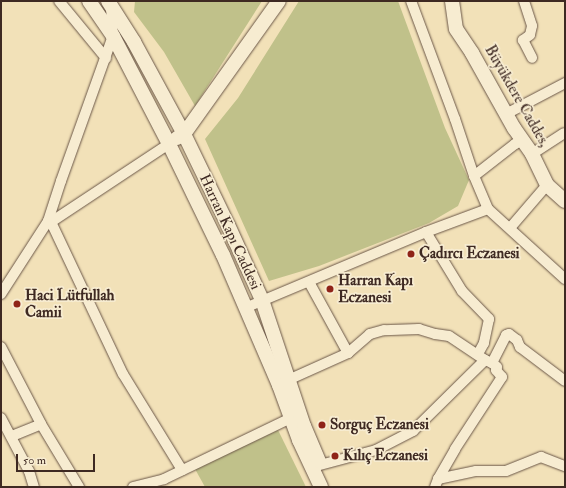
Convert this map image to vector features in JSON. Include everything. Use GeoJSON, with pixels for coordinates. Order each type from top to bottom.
{"type":"FeatureCollection","features":[{"type":"Feature","properties":{"kind":"main road","name":"Harran Kapı Caddesi"},"geometry":{"type":"LineString","coordinates":[[89,1],[113,36],[169,144],[223,255],[279,385],[299,440],[321,487]]}},
{"type":"Feature","properties":{"kind":"main road"},"geometry":{"type":"LineString","coordinates":[[169,144],[184,134],[279,1]]}},
{"type":"Feature","properties":{"kind":"main road","name":"Büyükdere Caddes,"},"geometry":{"type":"LineString","coordinates":[[452,1],[456,29],[472,53],[514,128],[532,154],[547,185],[565,201]]}},
{"type":"Feature","properties":{"kind":"main road","name":"Harran Kapı Caddesi"},"geometry":{"type":"LineString","coordinates":[[110,2],[134,42],[184,134],[228,225],[262,300],[304,426],[331,487]]}},
{"type":"Feature","properties":{"kind":"street"},"geometry":{"type":"LineString","coordinates":[[59,1],[106,58]]}},
{"type":"Feature","properties":{"kind":"street"},"geometry":{"type":"LineString","coordinates":[[411,1],[455,118],[474,176],[488,209],[552,269],[565,279]]}},
{"type":"Feature","properties":{"kind":"street"},"geometry":{"type":"LineString","coordinates":[[524,1],[532,26],[530,34],[523,40],[532,58]]}},
{"type":"Feature","properties":{"kind":"street"},"geometry":{"type":"LineString","coordinates":[[1,294],[50,222],[61,181],[113,36],[110,2]]}},
{"type":"Feature","properties":{"kind":"street"},"geometry":{"type":"LineString","coordinates":[[506,114],[565,83]]}},
{"type":"Feature","properties":{"kind":"street"},"geometry":{"type":"LineString","coordinates":[[532,154],[564,134]]}},
{"type":"Feature","properties":{"kind":"street"},"geometry":{"type":"LineString","coordinates":[[474,176],[515,144],[523,140]]}},
{"type":"Feature","properties":{"kind":"street"},"geometry":{"type":"LineString","coordinates":[[50,222],[169,144]]}},
{"type":"Feature","properties":{"kind":"street"},"geometry":{"type":"LineString","coordinates":[[510,228],[547,185]]}},
{"type":"Feature","properties":{"kind":"street"},"geometry":{"type":"LineString","coordinates":[[245,308],[426,232],[488,209]]}},
{"type":"Feature","properties":{"kind":"street"},"geometry":{"type":"LineString","coordinates":[[50,222],[123,374],[182,470]]}},
{"type":"Feature","properties":{"kind":"street"},"geometry":{"type":"LineString","coordinates":[[426,232],[462,291],[489,319],[484,343],[485,359]]}},
{"type":"Feature","properties":{"kind":"street"},"geometry":{"type":"LineString","coordinates":[[308,282],[348,353]]}},
{"type":"Feature","properties":{"kind":"street"},"geometry":{"type":"LineString","coordinates":[[288,380],[348,353],[370,334],[384,330],[420,329],[435,334],[449,336],[497,367],[496,370],[502,377],[455,449],[436,483]]}},
{"type":"Feature","properties":{"kind":"street"},"geometry":{"type":"LineString","coordinates":[[320,465],[376,450],[413,431],[485,359],[506,335],[509,334],[517,340],[520,347],[565,381]]}},
{"type":"Feature","properties":{"kind":"street"},"geometry":{"type":"LineString","coordinates":[[1,347],[40,424],[79,487]]}},
{"type":"Feature","properties":{"kind":"street"},"geometry":{"type":"LineString","coordinates":[[1,418],[12,436],[29,471],[34,487]]}},
{"type":"Feature","properties":{"kind":"street"},"geometry":{"type":"LineString","coordinates":[[134,487],[154,484],[291,418]]}},
{"type":"Feature","properties":{"kind":"street"},"geometry":{"type":"LineString","coordinates":[[12,436],[40,424]]}},
{"type":"Feature","properties":{"kind":"street"},"geometry":{"type":"LineString","coordinates":[[436,483],[476,471],[506,471],[541,457],[565,466]]}},
{"type":"Feature","properties":{"kind":"green space"},"geometry":{"type":"Polygon","coordinates":[[[135,1],[262,1],[195,106],[164,52],[134,12],[135,1]]]}},
{"type":"Feature","properties":{"kind":"green space"},"geometry":{"type":"Polygon","coordinates":[[[299,1],[398,1],[445,128],[469,180],[458,206],[429,223],[319,266],[269,281],[205,139],[238,98],[299,1]]]}},
{"type":"Feature","properties":{"kind":"green space"},"geometry":{"type":"Polygon","coordinates":[[[278,430],[306,487],[205,487],[195,469],[278,430]]]}},
{"type":"Feature","properties":{"kind":"place","name":"Çadırcı Eczanesi"},"geometry":{"type":"Point","coordinates":[411,254]}},
{"type":"Feature","properties":{"kind":"place","name":"Harran Kapı Eczanesi"},"geometry":{"type":"Point","coordinates":[330,289]}},
{"type":"Feature","properties":{"kind":"place","name":"Haci Lütfullah Camii"},"geometry":{"type":"Point","coordinates":[17,304]}},
{"type":"Feature","properties":{"kind":"place","name":"Sorguç Eczanesi"},"geometry":{"type":"Point","coordinates":[322,425]}},
{"type":"Feature","properties":{"kind":"place","name":"Kılıç Eczanesi"},"geometry":{"type":"Point","coordinates":[335,456]}}]}
